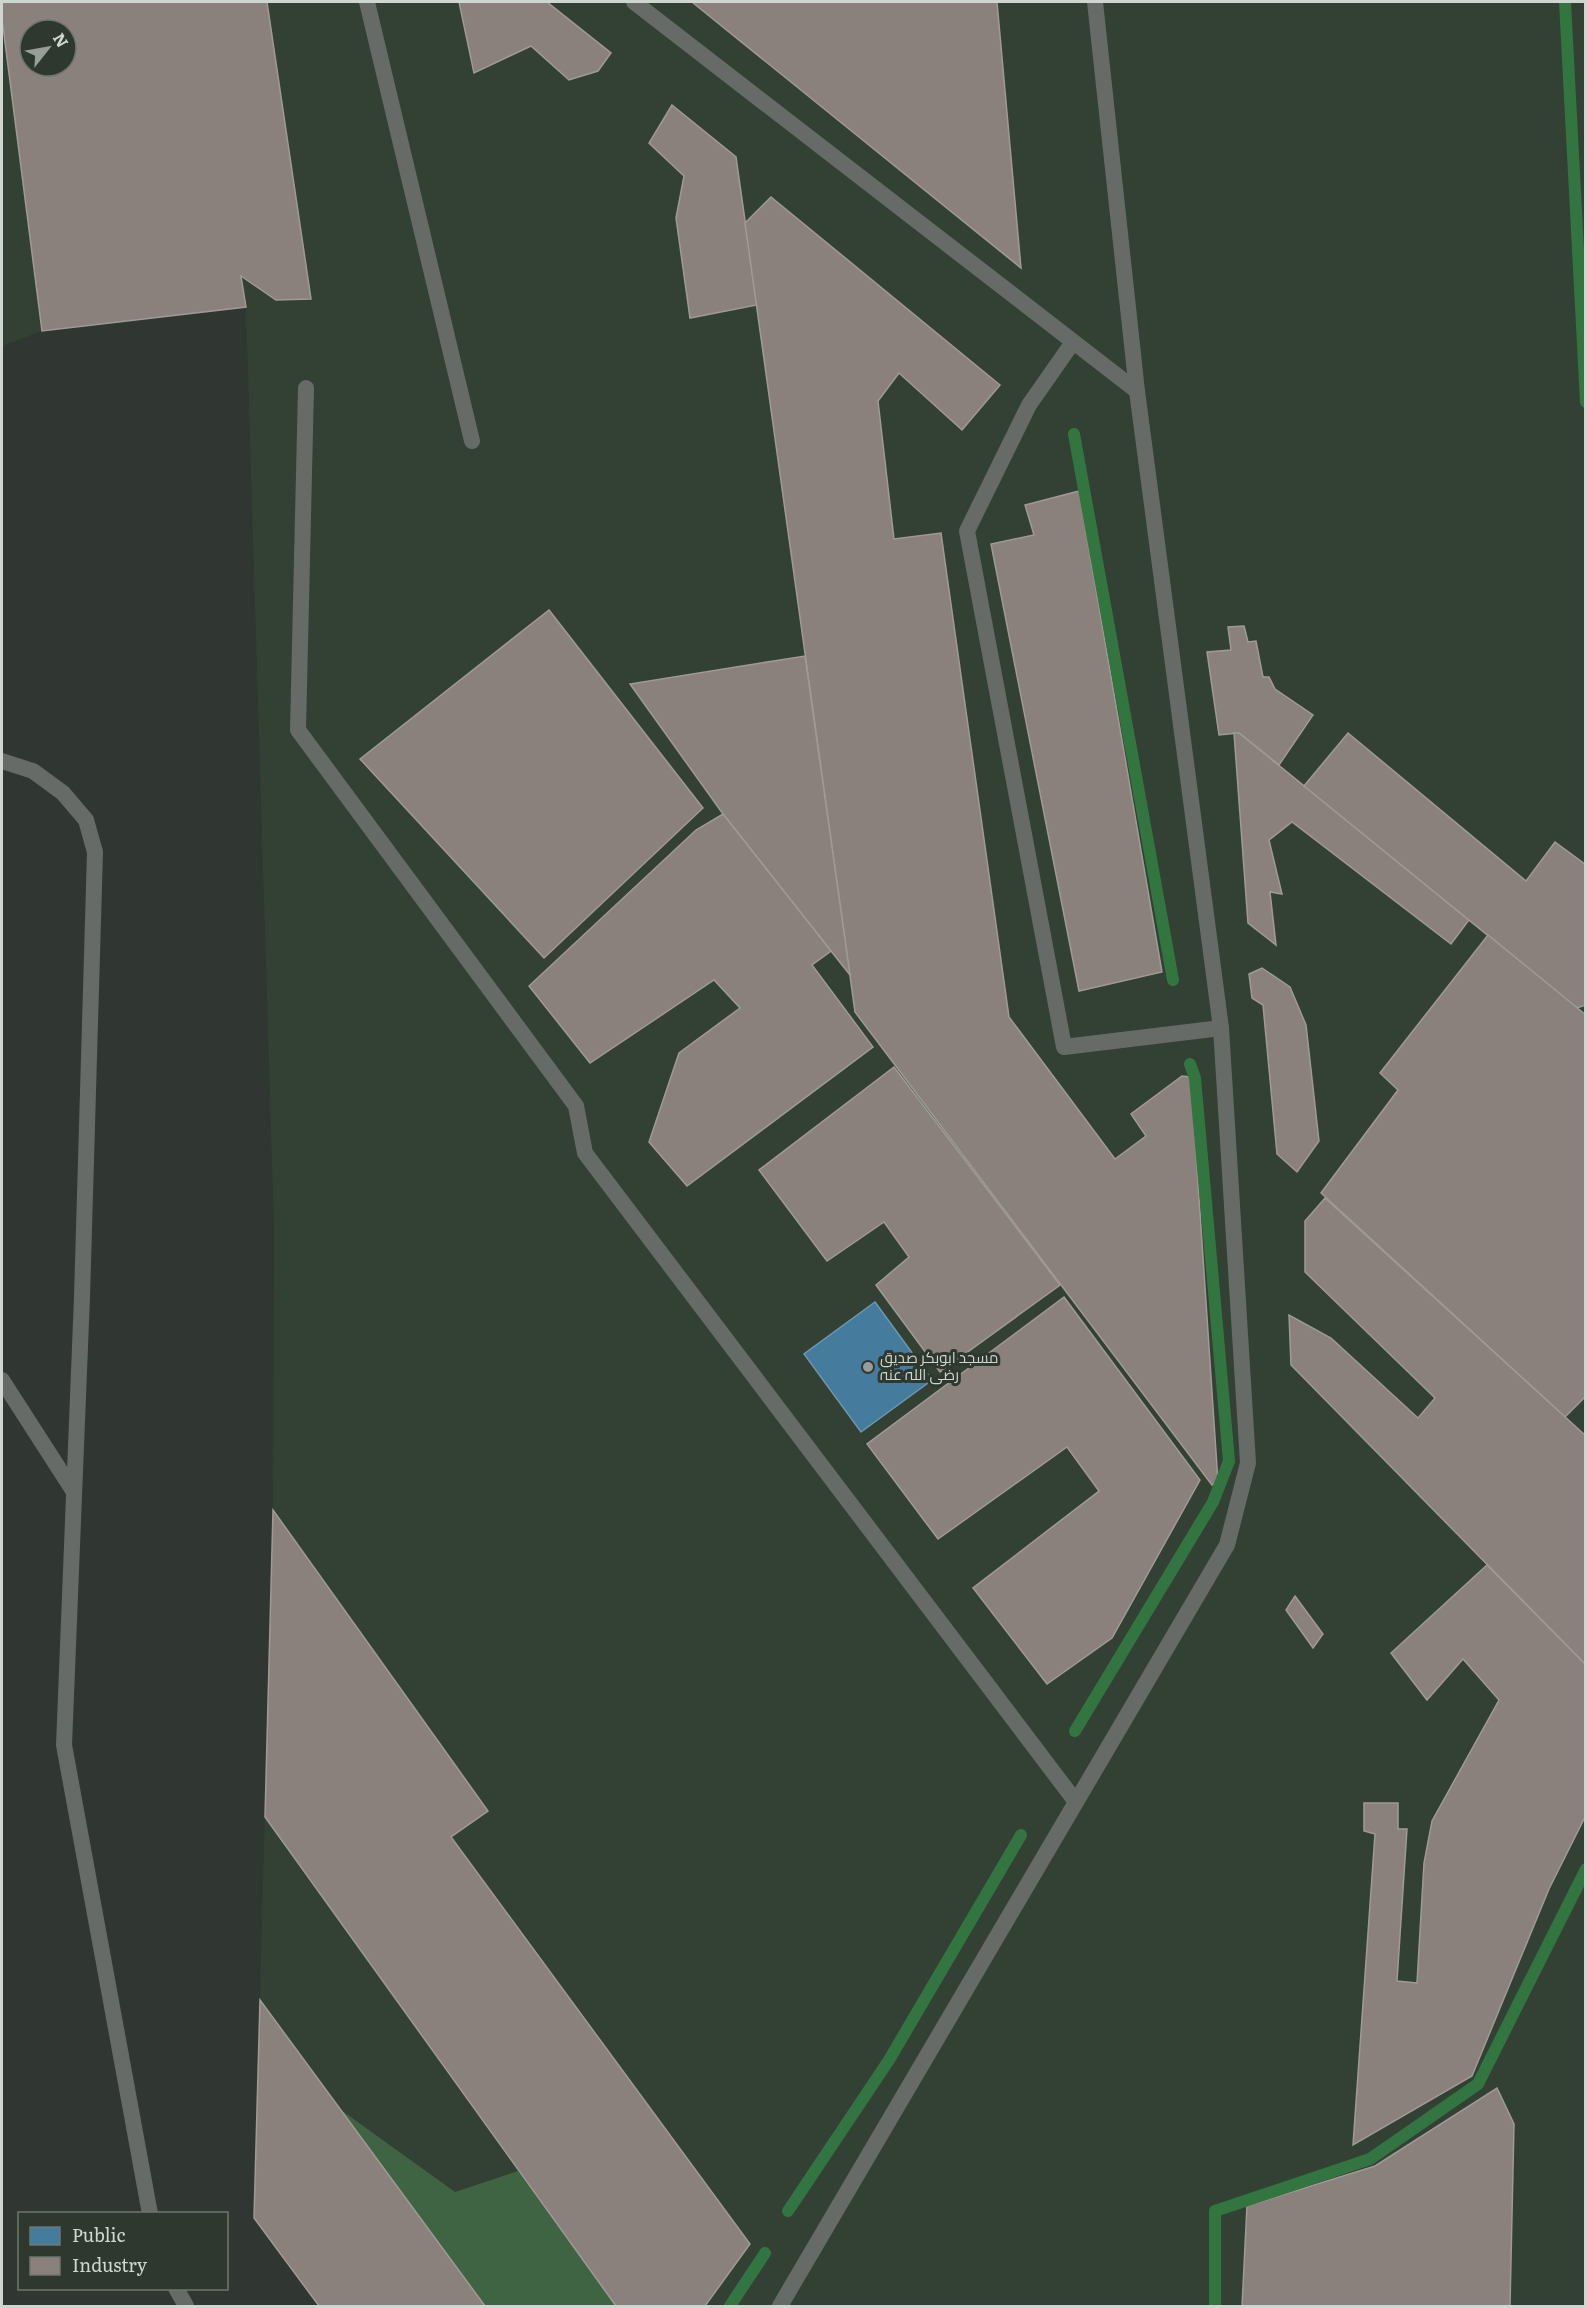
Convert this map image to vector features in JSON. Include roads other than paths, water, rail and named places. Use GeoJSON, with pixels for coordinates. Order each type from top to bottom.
{"type":"FeatureCollection","features":[{"type":"Feature","properties":{"kind":"lane"},"geometry":{"type":"LineString","coordinates":[[367,2],[471,441]]}},
{"type":"Feature","properties":{"kind":"lane"},"geometry":{"type":"LineString","coordinates":[[634,2],[1137,391]]}},
{"type":"Feature","properties":{"kind":"lane"},"geometry":{"type":"LineString","coordinates":[[780,2307],[1227,1545],[1248,1463],[1221,1028],[1137,391],[1095,2]]}},
{"type":"Feature","properties":{"kind":"lane"},"geometry":{"type":"LineString","coordinates":[[1073,342],[1029,405],[967,531],[1064,1047],[1221,1028]]}},
{"type":"Feature","properties":{"kind":"lane"},"geometry":{"type":"LineString","coordinates":[[306,388],[298,730],[576,1106],[585,1154],[1076,1802]]}},
{"type":"Feature","properties":{"kind":"lane"},"geometry":{"type":"LineString","coordinates":[[2,761],[33,771],[63,794],[86,820],[95,852],[64,1745],[150,2212]]}},
{"type":"Feature","properties":{"kind":"lane"},"geometry":{"type":"LineString","coordinates":[[2,1380],[74,1492]]}},
{"type":"Feature","properties":{"kind":"lane"},"geometry":{"type":"LineString","coordinates":[[177,2290],[186,2307]]}},
{"type":"Feature","properties":{"kind":"waterway"},"geometry":{"type":"LineString","coordinates":[[1565,2],[1586,402]]}},
{"type":"Feature","properties":{"kind":"waterway"},"geometry":{"type":"LineString","coordinates":[[1074,434],[1173,980]]}},
{"type":"Feature","properties":{"kind":"waterway"},"geometry":{"type":"LineString","coordinates":[[1075,1731],[1213,1502],[1229,1461],[1195,1078],[1190,1064]]}},
{"type":"Feature","properties":{"kind":"waterway"},"geometry":{"type":"LineString","coordinates":[[788,2211],[889,2060],[1021,1835]]}},
{"type":"Feature","properties":{"kind":"waterway"},"geometry":{"type":"LineString","coordinates":[[1215,2306],[1215,2211],[1370,2159],[1478,2084],[1586,1869]]}},
{"type":"Feature","properties":{"kind":"waterway"},"geometry":{"type":"LineString","coordinates":[[730,2306],[765,2253]]}},
{"type":"Feature","properties":{"kind":"place","name":"مسجد ابوبکر صدیق رضی اللہ عنہ"},"geometry":{"type":"Point","coordinates":[868,1367]}}]}
